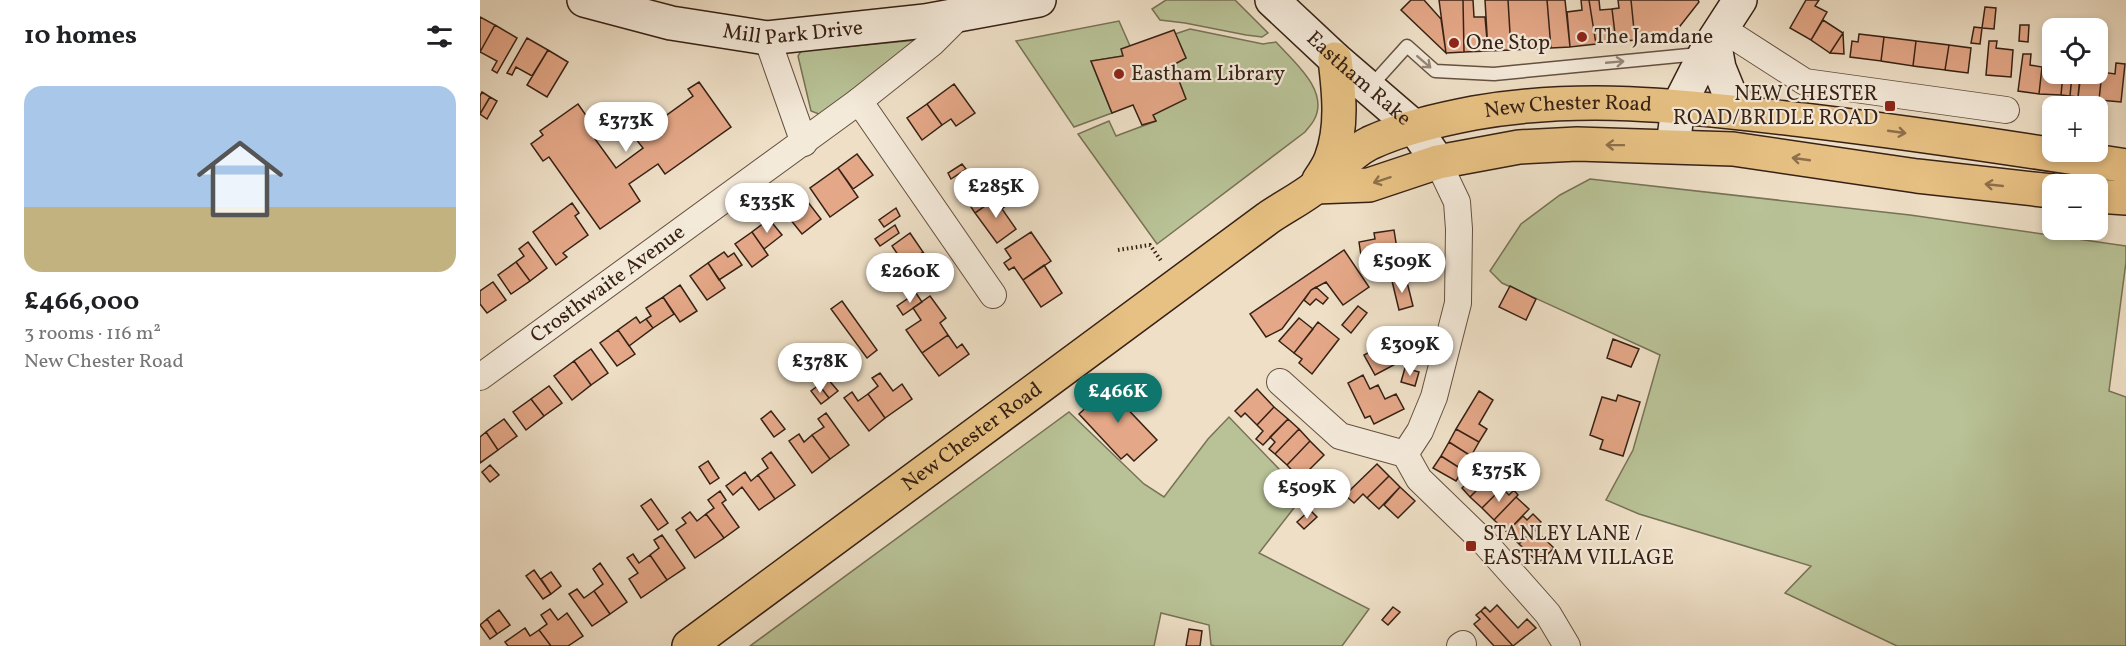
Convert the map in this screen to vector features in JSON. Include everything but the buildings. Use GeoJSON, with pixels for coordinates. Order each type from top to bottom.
{"type":"FeatureCollection","features":[{"type":"Feature","properties":{"kind":"highway"},"geometry":{"type":"LineString","coordinates":[[1315,187],[1331,159],[1339,119],[1340,93],[1335,59]]}},
{"type":"Feature","properties":{"kind":"highway","name":"New Chester Road"},"geometry":{"type":"LineString","coordinates":[[689,646],[1268,218],[1315,187],[1360,149],[1414,127],[1497,109],[1558,102],[1630,102],[1864,127],[2126,166]]}},
{"type":"Feature","properties":{"kind":"highway","name":"New Chester Road"},"geometry":{"type":"LineString","coordinates":[[1315,187],[1369,184],[1438,162],[1532,145],[1673,146],[1733,149],[1917,176],[2042,190]]}},
{"type":"Feature","properties":{"kind":"highway"},"geometry":{"type":"LineString","coordinates":[[2108,197],[2126,198]]}},
{"type":"Feature","properties":{"kind":"street","name":"Mill Park Drive"},"geometry":{"type":"LineString","coordinates":[[584,0],[670,23],[767,38],[960,15],[1039,0]]}},
{"type":"Feature","properties":{"kind":"street","name":"Eastham Rake"},"geometry":{"type":"LineString","coordinates":[[1272,0],[1335,59],[1414,127],[1438,162]]}},
{"type":"Feature","properties":{"kind":"street","name":"Crosthwaite Avenue"},"geometry":{"type":"LineString","coordinates":[[480,377],[859,101],[932,43],[960,15]]}},
{"type":"Feature","properties":{"kind":"street"},"geometry":{"type":"LineString","coordinates":[[1673,146],[1678,107],[1722,22]]}},
{"type":"Feature","properties":{"kind":"street"},"geometry":{"type":"LineString","coordinates":[[1722,22],[1805,82],[2006,110]]}},
{"type":"Feature","properties":{"kind":"street"},"geometry":{"type":"LineString","coordinates":[[1722,22],[1719,68],[1730,95],[1746,113]]}},
{"type":"Feature","properties":{"kind":"street"},"geometry":{"type":"LineString","coordinates":[[767,38],[804,142]]}},
{"type":"Feature","properties":{"kind":"street"},"geometry":{"type":"LineString","coordinates":[[859,101],[993,295]]}},
{"type":"Feature","properties":{"kind":"street"},"geometry":{"type":"LineString","coordinates":[[1405,454],[1420,431],[1434,397],[1458,303],[1457,202],[1438,162]]}},
{"type":"Feature","properties":{"kind":"street"},"geometry":{"type":"LineString","coordinates":[[1280,382],[1340,436],[1405,454],[1419,479],[1485,543],[1548,614],[1567,646]]}},
{"type":"Feature","properties":{"kind":"lane"},"geometry":{"type":"LineString","coordinates":[[1369,88],[1407,46],[1435,71],[1494,74],[1722,22]]}},
{"type":"Feature","properties":{"kind":"path"},"geometry":{"type":"LineString","coordinates":[[1118,250],[1150,245],[1178,284]]}},
{"type":"Feature","properties":{"kind":"green space"},"geometry":{"type":"Polygon","coordinates":[[[1166,0],[1235,0],[1268,33],[1262,37],[1160,20],[1152,9],[1166,0]]]}},
{"type":"Feature","properties":{"kind":"green space"},"geometry":{"type":"Polygon","coordinates":[[[1119,21],[1130,46],[1123,56],[1091,61],[1112,113],[1074,127],[1016,41],[1119,21]]]}},
{"type":"Feature","properties":{"kind":"green space"},"geometry":{"type":"Polygon","coordinates":[[[1190,29],[1263,44],[1276,42],[1308,78],[1314,88],[1318,109],[1314,120],[1305,132],[1157,244],[1078,134],[1109,121],[1116,136],[1156,121],[1153,115],[1173,65],[1186,58],[1175,34],[1190,29]]]}},
{"type":"Feature","properties":{"kind":"green space"},"geometry":{"type":"Polygon","coordinates":[[[917,40],[824,116],[811,111],[798,56],[801,51],[917,40]]]}},
{"type":"Feature","properties":{"kind":"green space"},"geometry":{"type":"Polygon","coordinates":[[[1590,179],[1910,215],[2042,234],[2042,240],[2084,240],[2126,246],[2126,262],[2109,391],[2126,397],[2126,646],[1897,646],[1785,593],[1811,566],[1639,514],[1606,500],[1633,450],[1660,355],[1502,283],[1490,271],[1521,224],[1560,195],[1590,179]]]}},
{"type":"Feature","properties":{"kind":"green space"},"geometry":{"type":"Polygon","coordinates":[[[1069,412],[1144,484],[1164,497],[1208,439],[1229,417],[1304,495],[1259,553],[1369,609],[1342,646],[1215,646],[1211,645],[1209,625],[1161,613],[1154,646],[750,646],[1069,412]]]}},
{"type":"Feature","properties":{"kind":"place","name":"The Jamdane"},"geometry":{"type":"Point","coordinates":[1582,37]}},
{"type":"Feature","properties":{"kind":"place","name":"One Stop"},"geometry":{"type":"Point","coordinates":[1454,43]}},
{"type":"Feature","properties":{"kind":"place","name":"Eastham Library"},"geometry":{"type":"Point","coordinates":[1119,74]}},
{"type":"Feature","properties":{"kind":"place","name":"NEW CHESTER ROAD/BRIDLE ROAD"},"geometry":{"type":"Point","coordinates":[1890,106]}},
{"type":"Feature","properties":{"kind":"place","name":"STANLEY LANE / EASTHAM VILLAGE"},"geometry":{"type":"Point","coordinates":[1471,546]}}]}
